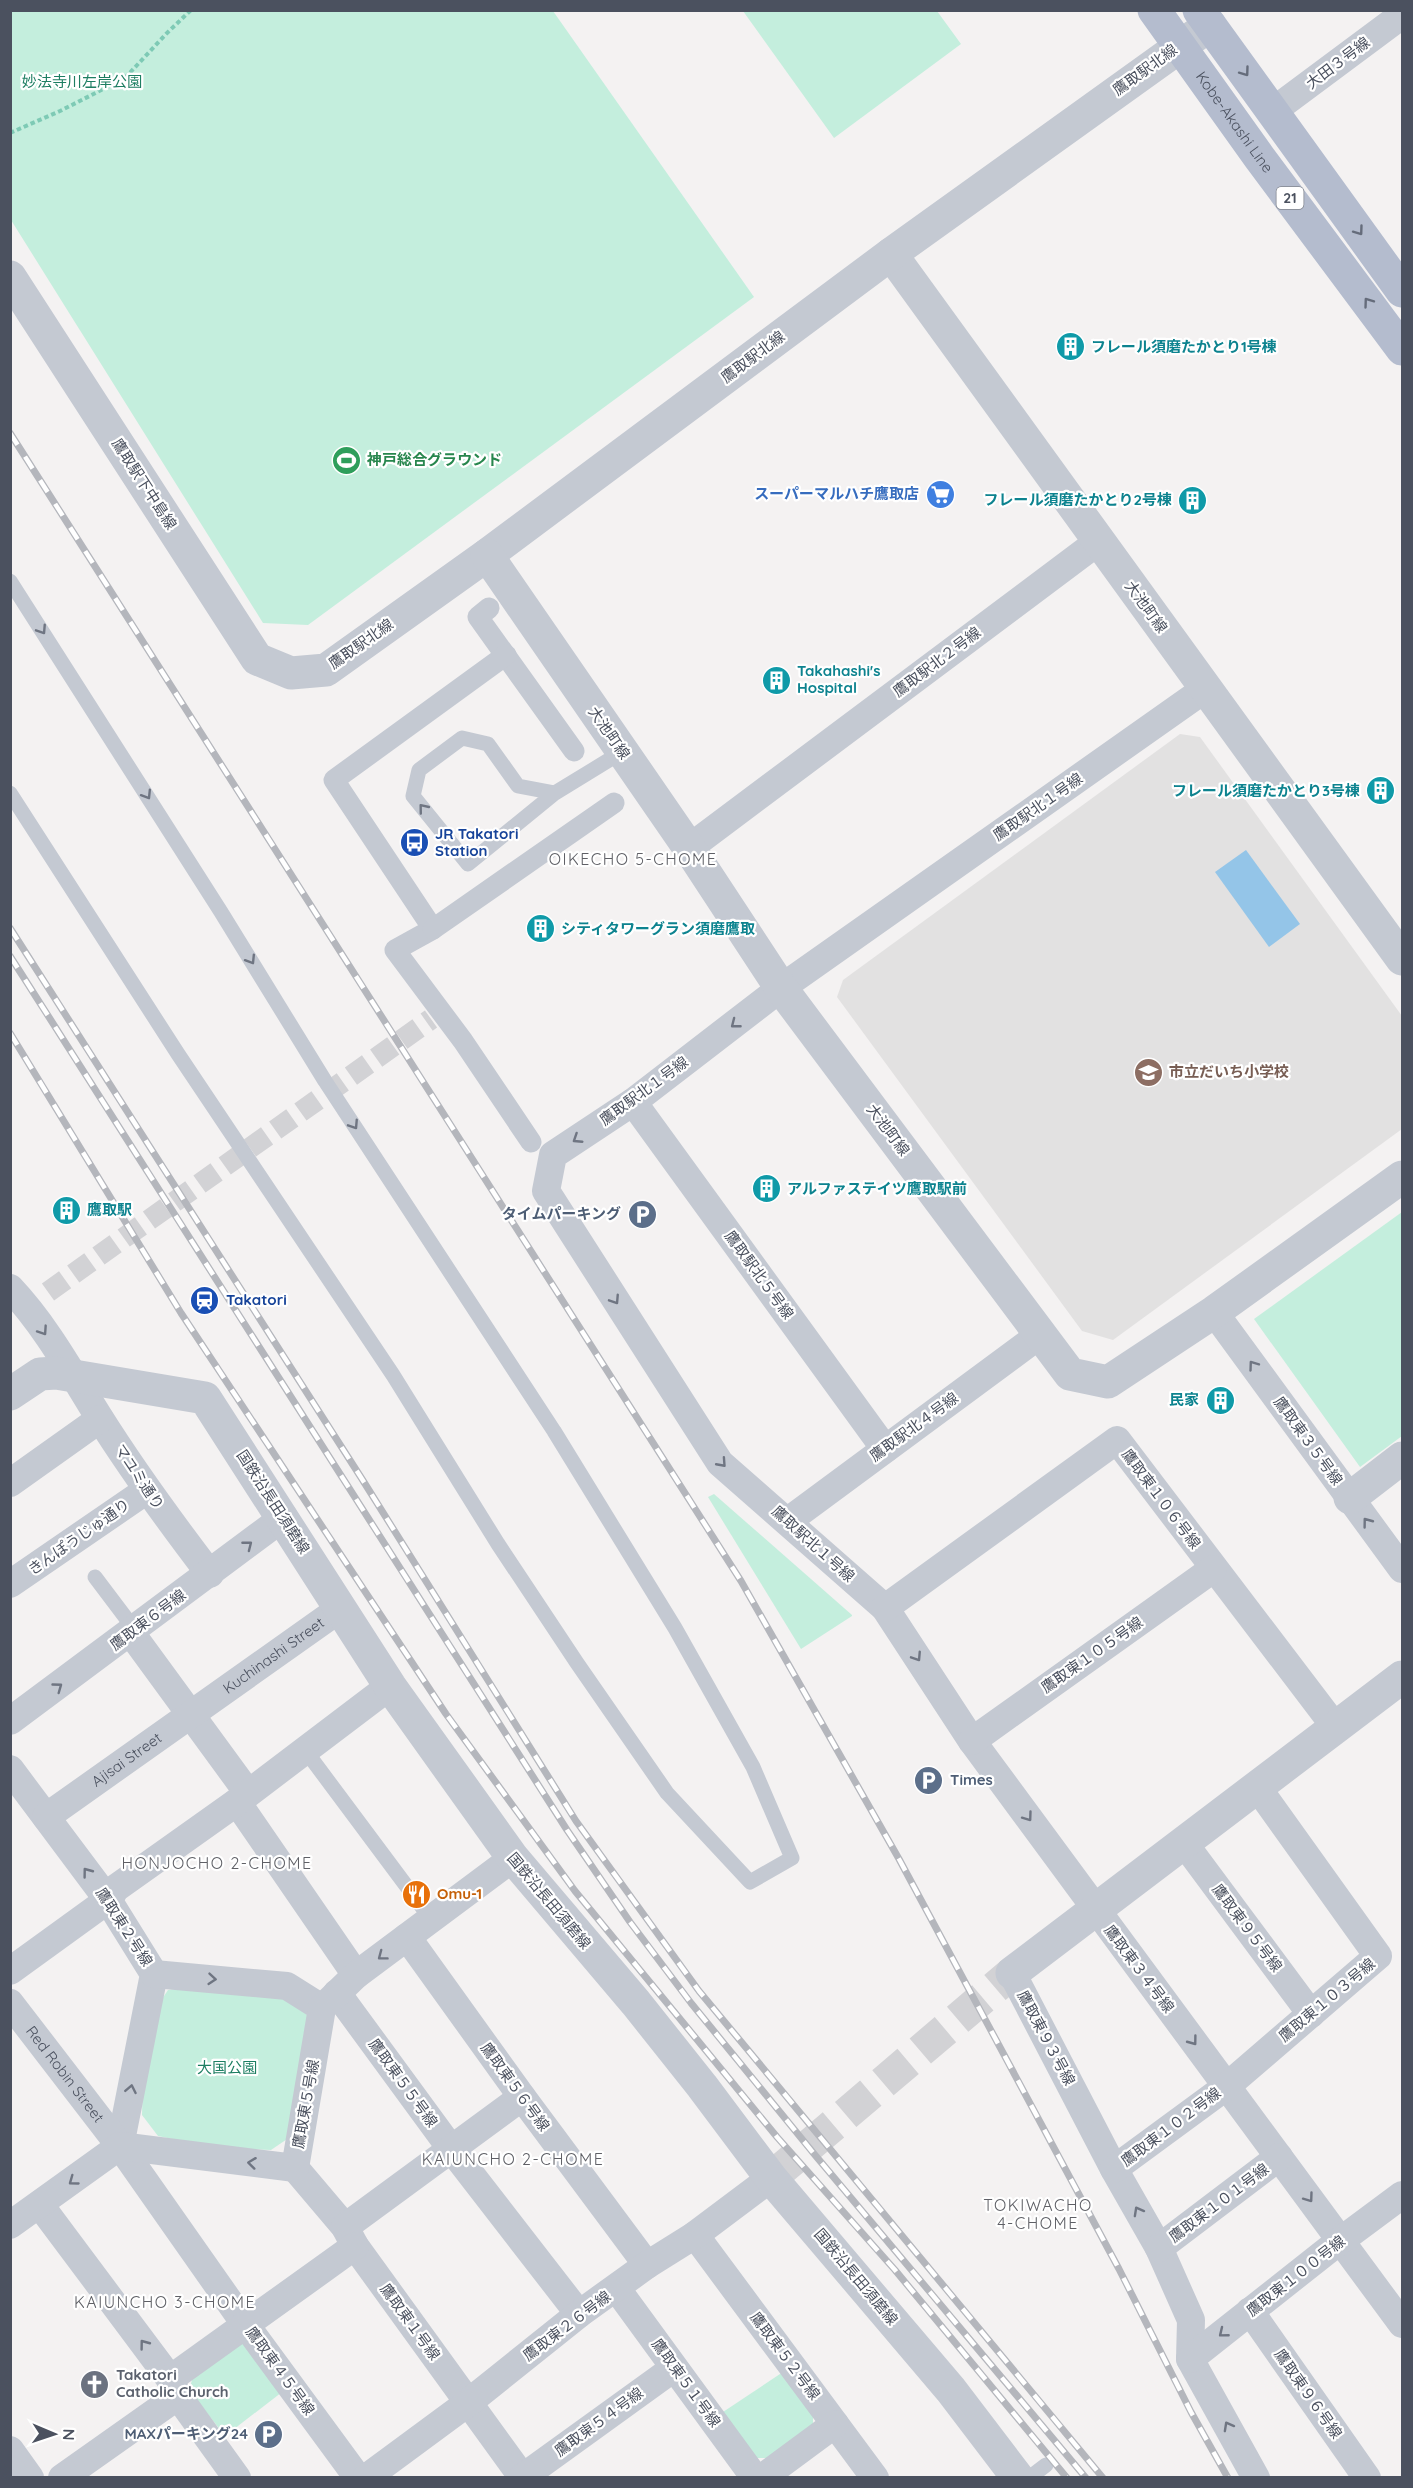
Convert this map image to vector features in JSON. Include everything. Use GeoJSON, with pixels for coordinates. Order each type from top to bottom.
{"type":"FeatureCollection","features":[{"type":"Feature","properties":{"kind":"main road","name":"Kobe-Akashi Line"},"geometry":{"type":"LineString","coordinates":[[1154,10],[1402,349]]}},
{"type":"Feature","properties":{"kind":"main road","name":"21"},"geometry":{"type":"LineString","coordinates":[[1205,18],[1402,291]]}},
{"type":"Feature","properties":{"kind":"street","name":"大田３号線"},"geometry":{"type":"LineString","coordinates":[[1273,111],[1402,15]]}},
{"type":"Feature","properties":{"kind":"street","name":"鷹取駅北線"},"geometry":{"type":"LineString","coordinates":[[291,673],[326,670],[487,555],[891,254],[1179,46],[1205,18]]}},
{"type":"Feature","properties":{"kind":"street","name":"大池町線"},"geometry":{"type":"LineString","coordinates":[[891,254],[1402,959]]}},
{"type":"Feature","properties":{"kind":"street","name":"鷹取駅下中島線"},"geometry":{"type":"LineString","coordinates":[[10,277],[257,659],[291,673]]}},
{"type":"Feature","properties":{"kind":"street","name":"鷹取駅北２号線"},"geometry":{"type":"LineString","coordinates":[[689,848],[1099,541]]}},
{"type":"Feature","properties":{"kind":"street","name":"大池町線"},"geometry":{"type":"LineString","coordinates":[[487,555],[689,848],[781,988],[1070,1374],[1108,1382],[1400,1185]]}},
{"type":"Feature","properties":{"kind":"street"},"geometry":{"type":"LineString","coordinates":[[489,608],[478,617],[574,751]]}},
{"type":"Feature","properties":{"kind":"street"},"geometry":{"type":"LineString","coordinates":[[433,929],[334,780],[506,655]]}},
{"type":"Feature","properties":{"kind":"street","name":"鷹取駅北１号線"},"geometry":{"type":"LineString","coordinates":[[885,1608],[720,1463],[546,1191],[553,1155],[633,1102],[781,988],[1205,689]]}},
{"type":"Feature","properties":{"kind":"street"},"geometry":{"type":"LineString","coordinates":[[531,1142],[437,1016],[395,950],[433,929],[613,802]]}},
{"type":"Feature","properties":{"kind":"street","name":"鷹取駅北５号線"},"geometry":{"type":"LineString","coordinates":[[633,1102],[885,1449]]}},
{"type":"Feature","properties":{"kind":"street"},"geometry":{"type":"LineString","coordinates":[[10,1288],[22,1301],[74,1376]]}},
{"type":"Feature","properties":{"kind":"street","name":"鷹取東３５号線"},"geometry":{"type":"LineString","coordinates":[[1214,1312],[1402,1569]]}},
{"type":"Feature","properties":{"kind":"street","name":"鷹取駅北４号線"},"geometry":{"type":"LineString","coordinates":[[788,1521],[1041,1334]]}},
{"type":"Feature","properties":{"kind":"street","name":"国鉄沿長田須磨線"},"geometry":{"type":"LineString","coordinates":[[10,1394],[40,1374],[56,1373],[205,1398],[284,1517],[390,1686],[513,1858],[636,2003],[771,2178],[951,2390],[1032,2471]]}},
{"type":"Feature","properties":{"kind":"street","name":"マユミ通り"},"geometry":{"type":"LineString","coordinates":[[74,1376],[147,1490],[210,1575]]}},
{"type":"Feature","properties":{"kind":"street"},"geometry":{"type":"LineString","coordinates":[[10,1483],[100,1419]]}},
{"type":"Feature","properties":{"kind":"street","name":"鷹取東１０６号線"},"geometry":{"type":"LineString","coordinates":[[885,1608],[1117,1440],[1336,1728]]}},
{"type":"Feature","properties":{"kind":"street"},"geometry":{"type":"LineString","coordinates":[[1350,1498],[1402,1458]]}},
{"type":"Feature","properties":{"kind":"street","name":"きんぽうじゅ通り"},"geometry":{"type":"LineString","coordinates":[[10,1584],[147,1490]]}},
{"type":"Feature","properties":{"kind":"street","name":"鷹取東６号線"},"geometry":{"type":"LineString","coordinates":[[10,1721],[210,1575],[284,1517]]}},
{"type":"Feature","properties":{"kind":"street","name":"鷹取東１０５号線"},"geometry":{"type":"LineString","coordinates":[[972,1741],[1213,1569]]}},
{"type":"Feature","properties":{"kind":"street","name":"Kuchinashi Street"},"geometry":{"type":"LineString","coordinates":[[199,1710],[341,1608]]}},
{"type":"Feature","properties":{"kind":"street","name":"鷹取東３４号線"},"geometry":{"type":"LineString","coordinates":[[885,1608],[972,1741],[1402,2324]]}},
{"type":"Feature","properties":{"kind":"street","name":"鷹取東５５号線"},"geometry":{"type":"LineString","coordinates":[[133,1632],[199,1710],[338,1992],[452,2150],[579,2314]]}},
{"type":"Feature","properties":{"kind":"street","name":"鷹取東９３号線"},"geometry":{"type":"LineString","coordinates":[[1186,2361],[1191,2320],[1159,2248],[1114,2169],[1012,1973],[1402,1677]]}},
{"type":"Feature","properties":{"kind":"street"},"geometry":{"type":"LineString","coordinates":[[10,1971],[108,1900],[116,1888],[243,1797],[390,1686]]}},
{"type":"Feature","properties":{"kind":"street","name":"Ajisai Street"},"geometry":{"type":"LineString","coordinates":[[46,1817],[199,1710]]}},
{"type":"Feature","properties":{"kind":"street","name":"鷹取東２号線"},"geometry":{"type":"LineString","coordinates":[[10,1769],[108,1900],[154,1974],[120,2146]]}},
{"type":"Feature","properties":{"kind":"street","name":"鷹取東１０３号線"},"geometry":{"type":"LineString","coordinates":[[1227,2086],[1378,1956],[1257,1787]]}},
{"type":"Feature","properties":{"kind":"street","name":"鷹取東９５号線"},"geometry":{"type":"LineString","coordinates":[[1184,1843],[1311,2014]]}},
{"type":"Feature","properties":{"kind":"street"},"geometry":{"type":"LineString","coordinates":[[154,1974],[338,1992],[430,1919],[513,1858]]}},
{"type":"Feature","properties":{"kind":"street","name":"鷹取東５６号線"},"geometry":{"type":"LineString","coordinates":[[407,1937],[647,2265]]}},
{"type":"Feature","properties":{"kind":"street","name":"鷹取東５号線"},"geometry":{"type":"LineString","coordinates":[[120,2146],[295,2168],[338,1992]]}},
{"type":"Feature","properties":{"kind":"street","name":"Red Robin Street"},"geometry":{"type":"LineString","coordinates":[[10,2003],[120,2146]]}},
{"type":"Feature","properties":{"kind":"street","name":"鷹取東１０２号線"},"geometry":{"type":"LineString","coordinates":[[1114,2169],[1227,2086]]}},
{"type":"Feature","properties":{"kind":"street"},"geometry":{"type":"LineString","coordinates":[[62,2478],[174,2388],[245,2324],[452,2150],[522,2097]]}},
{"type":"Feature","properties":{"kind":"street"},"geometry":{"type":"LineString","coordinates":[[11,2223],[40,2205],[120,2146]]}},
{"type":"Feature","properties":{"kind":"street","name":"鷹取東４５号線"},"geometry":{"type":"LineString","coordinates":[[120,2146],[245,2324],[358,2478]]}},
{"type":"Feature","properties":{"kind":"street","name":"鷹取東１０１号線"},"geometry":{"type":"LineString","coordinates":[[1159,2248],[1279,2157]]}},
{"type":"Feature","properties":{"kind":"street","name":"鷹取東１号線"},"geometry":{"type":"LineString","coordinates":[[295,2168],[350,2237],[523,2477]]}},
{"type":"Feature","properties":{"kind":"street","name":"鷹取東２６号線"},"geometry":{"type":"LineString","coordinates":[[366,2478],[397,2469],[469,2402],[579,2314],[617,2289],[647,2265],[694,2235],[771,2178]]}},
{"type":"Feature","properties":{"kind":"street","name":"鷹取東１００号線"},"geometry":{"type":"LineString","coordinates":[[1186,2361],[1340,2240],[1402,2195]]}},
{"type":"Feature","properties":{"kind":"street"},"geometry":{"type":"LineString","coordinates":[[40,2205],[174,2388],[225,2473]]}},
{"type":"Feature","properties":{"kind":"street","name":"鷹取東５２号線"},"geometry":{"type":"LineString","coordinates":[[694,2235],[875,2478]]}},
{"type":"Feature","properties":{"kind":"street","name":"鷹取東５１号線"},"geometry":{"type":"LineString","coordinates":[[617,2289],[755,2478]]}},
{"type":"Feature","properties":{"kind":"street","name":"鷹取東９６号線"},"geometry":{"type":"LineString","coordinates":[[1250,2311],[1366,2478]]}},
{"type":"Feature","properties":{"kind":"street"},"geometry":{"type":"LineString","coordinates":[[1186,2361],[1256,2478]]}},
{"type":"Feature","properties":{"kind":"street","name":"鷹取東５４号線"},"geometry":{"type":"LineString","coordinates":[[523,2477],[674,2368]]}},
{"type":"Feature","properties":{"kind":"street"},"geometry":{"type":"LineString","coordinates":[[762,2478],[835,2424]]}},
{"type":"Feature","properties":{"kind":"street"},"geometry":{"type":"LineString","coordinates":[[10,2450],[30,2478]]}},
{"type":"Feature","properties":{"kind":"lane"},"geometry":{"type":"LineString","coordinates":[[10,581],[221,912],[325,1081],[572,1460],[675,1628],[753,1767],[792,1858],[750,1882],[668,1793],[577,1663],[498,1544],[393,1375],[178,1054],[10,793]]}},
{"type":"Feature","properties":{"kind":"lane"},"geometry":{"type":"LineString","coordinates":[[555,793],[518,786],[488,744],[462,738],[419,770],[413,796],[468,864],[555,793],[622,752]]}},
{"type":"Feature","properties":{"kind":"lane"},"geometry":{"type":"LineString","coordinates":[[95,1577],[133,1632]]}},
{"type":"Feature","properties":{"kind":"lane"},"geometry":{"type":"LineString","coordinates":[[305,1750],[430,1919]]}},
{"type":"Feature","properties":{"kind":"lane"},"geometry":{"type":"LineString","coordinates":[[1029,2478],[1032,2471]]}},
{"type":"Feature","properties":{"kind":"path"},"geometry":{"type":"LineString","coordinates":[[10,133],[125,78],[166,33],[191,10]]}},
{"type":"Feature","properties":{"kind":"shaded area","name":"市立だいち小学校"},"geometry":{"type":"Polygon","coordinates":[[[1180,734],[1200,737],[1402,1016],[1402,1129],[1113,1340],[1082,1331],[837,997],[843,980],[1180,734]]]}},
{"type":"Feature","properties":{"kind":"green space","name":"神戸総合グラウンド"},"geometry":{"type":"Polygon","coordinates":[[[10,11],[553,11],[754,297],[308,625],[263,623],[11,220],[10,11]]]}},
{"type":"Feature","properties":{"kind":"green space"},"geometry":{"type":"Polygon","coordinates":[[[743,11],[937,11],[961,44],[834,138],[743,11]]]}},
{"type":"Feature","properties":{"kind":"green space"},"geometry":{"type":"Polygon","coordinates":[[[1402,1212],[1402,1436],[1360,1467],[1254,1319],[1402,1212]]]}},
{"type":"Feature","properties":{"kind":"green space"},"geometry":{"type":"Polygon","coordinates":[[[714,1494],[852,1616],[801,1649],[708,1497],[714,1494]]]}},
{"type":"Feature","properties":{"kind":"green space","name":"大国公園"},"geometry":{"type":"Polygon","coordinates":[[[203,1986],[288,1996],[311,2019],[293,2135],[271,2150],[211,2147],[158,2136],[142,2115],[143,2075],[154,2011],[168,1990],[203,1986]]]}},
{"type":"Feature","properties":{"kind":"green space"},"geometry":{"type":"Polygon","coordinates":[[[237,2342],[253,2346],[286,2389],[225,2436],[189,2390],[193,2377],[237,2342]]]}},
{"type":"Feature","properties":{"kind":"green space"},"geometry":{"type":"Polygon","coordinates":[[[786,2370],[813,2409],[813,2424],[770,2458],[753,2458],[723,2412],[786,2370]]]}},
{"type":"Feature","properties":{"kind":"water"},"geometry":{"type":"Polygon","coordinates":[[[1246,850],[1300,924],[1269,947],[1215,872],[1246,850]]]}},
{"type":"Feature","properties":{"kind":"tunnel"},"geometry":{"type":"LineString","coordinates":[[48,1292],[431,1019]]}},
{"type":"Feature","properties":{"kind":"tunnel"},"geometry":{"type":"LineString","coordinates":[[771,2178],[1012,1973]]}},
{"type":"Feature","properties":{"kind":"railway"},"geometry":{"type":"LineString","coordinates":[[10,433],[741,1581],[899,1859],[1119,2269],[1191,2412],[1228,2478]]}},
{"type":"Feature","properties":{"kind":"railway"},"geometry":{"type":"LineString","coordinates":[[10,928],[362,1479],[576,1821],[699,1991],[1103,2478]]}},
{"type":"Feature","properties":{"kind":"railway"},"geometry":{"type":"LineString","coordinates":[[10,956],[567,1830],[630,1922],[691,2003],[815,2155],[1086,2478]]}},
{"type":"Feature","properties":{"kind":"railway"},"geometry":{"type":"LineString","coordinates":[[10,1033],[181,1313],[446,1714],[575,1891],[777,2137],[895,2270],[1067,2478]]}},
{"type":"Feature","properties":{"kind":"place","name":"フレール須磨たかとり1号棟"},"geometry":{"type":"Point","coordinates":[1070,347]}},
{"type":"Feature","properties":{"kind":"place","name":"神戸総合グラウンド"},"geometry":{"type":"Point","coordinates":[346,460]}},
{"type":"Feature","properties":{"kind":"place","name":"スーパーマルハチ鷹取店"},"geometry":{"type":"Point","coordinates":[940,494]}},
{"type":"Feature","properties":{"kind":"place","name":"フレール須磨たかとり2号棟"},"geometry":{"type":"Point","coordinates":[1193,500]}},
{"type":"Feature","properties":{"kind":"place","name":"Takahashi's Hospital"},"geometry":{"type":"Point","coordinates":[776,680]}},
{"type":"Feature","properties":{"kind":"place","name":"フレール須磨たかとり3号棟"},"geometry":{"type":"Point","coordinates":[1381,791]}},
{"type":"Feature","properties":{"kind":"place","name":"JR Takatori Station"},"geometry":{"type":"Point","coordinates":[414,843]}},
{"type":"Feature","properties":{"kind":"place","name":"シティタワーグラン須磨鷹取"},"geometry":{"type":"Point","coordinates":[540,929]}},
{"type":"Feature","properties":{"kind":"place","name":"市立だいち小学校"},"geometry":{"type":"Point","coordinates":[1148,1072]}},
{"type":"Feature","properties":{"kind":"place","name":"アルファステイツ鷹取駅前"},"geometry":{"type":"Point","coordinates":[766,1189]}},
{"type":"Feature","properties":{"kind":"place","name":"鷹取駅"},"geometry":{"type":"Point","coordinates":[66,1210]}},
{"type":"Feature","properties":{"kind":"place","name":"タイムパーキング"},"geometry":{"type":"Point","coordinates":[642,1214]}},
{"type":"Feature","properties":{"kind":"place","name":"Takatori"},"geometry":{"type":"Point","coordinates":[205,1300]}},
{"type":"Feature","properties":{"kind":"place","name":"民家"},"geometry":{"type":"Point","coordinates":[1220,1400]}},
{"type":"Feature","properties":{"kind":"place","name":"Times"},"geometry":{"type":"Point","coordinates":[929,1780]}},
{"type":"Feature","properties":{"kind":"place","name":"Omu-1"},"geometry":{"type":"Point","coordinates":[416,1894]}},
{"type":"Feature","properties":{"kind":"place","name":"Takatori Catholic Church"},"geometry":{"type":"Point","coordinates":[95,2384]}},
{"type":"Feature","properties":{"kind":"place","name":"MAXパーキング24"},"geometry":{"type":"Point","coordinates":[269,2434]}},
{"type":"Feature","properties":{"kind":"district","name":"OIKECHO 5-CHOME"},"geometry":{"type":"Point","coordinates":[633,859]}},
{"type":"Feature","properties":{"kind":"district","name":"HONJOCHO 2-CHOME"},"geometry":{"type":"Point","coordinates":[217,1863]}},
{"type":"Feature","properties":{"kind":"district","name":"KAIUNCHO 2-CHOME"},"geometry":{"type":"Point","coordinates":[513,2159]}},
{"type":"Feature","properties":{"kind":"district","name":"TOKIWACHO 4-CHOME"},"geometry":{"type":"Point","coordinates":[1038,2214]}},
{"type":"Feature","properties":{"kind":"district","name":"KAIUNCHO 3-CHOME"},"geometry":{"type":"Point","coordinates":[165,2302]}},
{"type":"Feature","properties":{"kind":"park label","name":"妙法寺川左岸公園"},"geometry":{"type":"Point","coordinates":[82,82]}}]}
